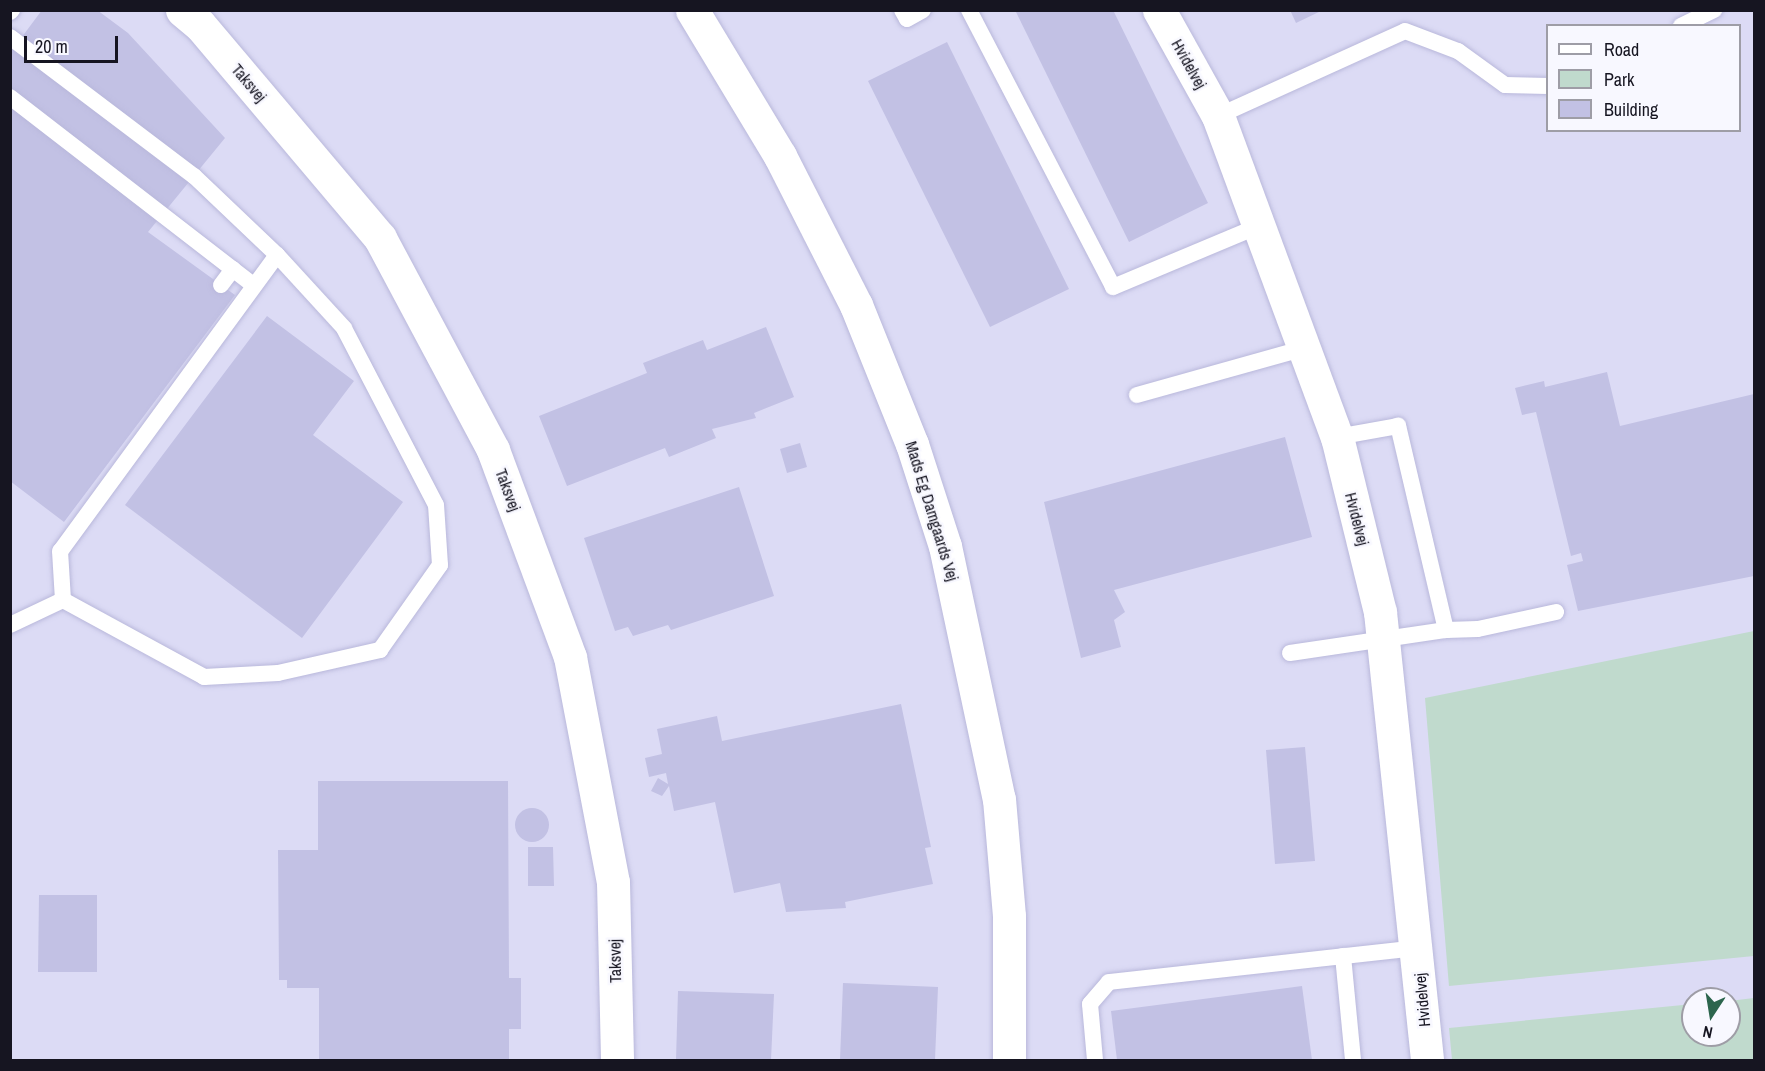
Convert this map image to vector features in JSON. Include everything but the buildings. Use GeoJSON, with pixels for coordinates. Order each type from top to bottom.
{"type":"FeatureCollection","features":[{"type":"Feature","properties":{"kind":"street","name":"Taksvej"},"geometry":{"type":"LineString","coordinates":[[182,10],[201,25],[380,238],[493,450],[570,657],[614,882],[617,1060]]}},
{"type":"Feature","properties":{"kind":"street","name":"Mads Eg Damgaards Vej"},"geometry":{"type":"LineString","coordinates":[[692,10],[780,156],[856,305],[912,444],[945,546],[999,799],[1009,916],[1008,1060]]}},
{"type":"Feature","properties":{"kind":"street","name":"Hvidelvej"},"geometry":{"type":"LineString","coordinates":[[1159,10],[1218,116],[1337,437],[1383,638],[1427,1060]]}},
{"type":"Feature","properties":{"kind":"lane"},"geometry":{"type":"LineString","coordinates":[[902,10],[907,19],[923,10]]}},
{"type":"Feature","properties":{"kind":"lane"},"geometry":{"type":"LineString","coordinates":[[969,10],[1113,287],[1259,226]]}},
{"type":"Feature","properties":{"kind":"lane"},"geometry":{"type":"LineString","coordinates":[[1685,24],[1714,10]]}},
{"type":"Feature","properties":{"kind":"lane"},"geometry":{"type":"LineString","coordinates":[[1218,116],[1405,31],[1458,51],[1505,85],[1546,86]]}},
{"type":"Feature","properties":{"kind":"lane"},"geometry":{"type":"LineString","coordinates":[[10,37],[194,176],[277,255],[344,328],[436,505],[440,566],[380,650],[278,673],[204,677],[63,600]]}},
{"type":"Feature","properties":{"kind":"lane"},"geometry":{"type":"LineString","coordinates":[[10,97],[253,285]]}},
{"type":"Feature","properties":{"kind":"lane"},"geometry":{"type":"LineString","coordinates":[[63,600],[60,551],[277,255]]}},
{"type":"Feature","properties":{"kind":"lane"},"geometry":{"type":"LineString","coordinates":[[221,285],[233,269]]}},
{"type":"Feature","properties":{"kind":"lane"},"geometry":{"type":"LineString","coordinates":[[1137,395],[1305,348]]}},
{"type":"Feature","properties":{"kind":"lane"},"geometry":{"type":"LineString","coordinates":[[1337,437],[1398,426],[1446,630]]}},
{"type":"Feature","properties":{"kind":"lane"},"geometry":{"type":"LineString","coordinates":[[10,625],[63,600]]}},
{"type":"Feature","properties":{"kind":"lane"},"geometry":{"type":"LineString","coordinates":[[1290,654],[1383,638],[1446,630],[1478,629],[1556,612]]}},
{"type":"Feature","properties":{"kind":"lane"},"geometry":{"type":"LineString","coordinates":[[1095,1060],[1090,1004],[1109,982],[1417,948]]}},
{"type":"Feature","properties":{"kind":"lane"},"geometry":{"type":"LineString","coordinates":[[1343,956],[1353,1060]]}},
{"type":"Feature","properties":{"kind":"shaded area"},"geometry":{"type":"Polygon","coordinates":[[[11,11],[1754,11],[1754,1060],[11,1060],[11,11]]]}},
{"type":"Feature","properties":{"kind":"green space"},"geometry":{"type":"Polygon","coordinates":[[[1754,631],[1754,956],[1449,986],[1425,698],[1754,631]]]}},
{"type":"Feature","properties":{"kind":"green space"},"geometry":{"type":"Polygon","coordinates":[[[1754,998],[1754,1060],[1452,1060],[1449,1028],[1681,1005],[1681,1047],[1741,1047],[1741,1000],[1754,998]]]}}]}
